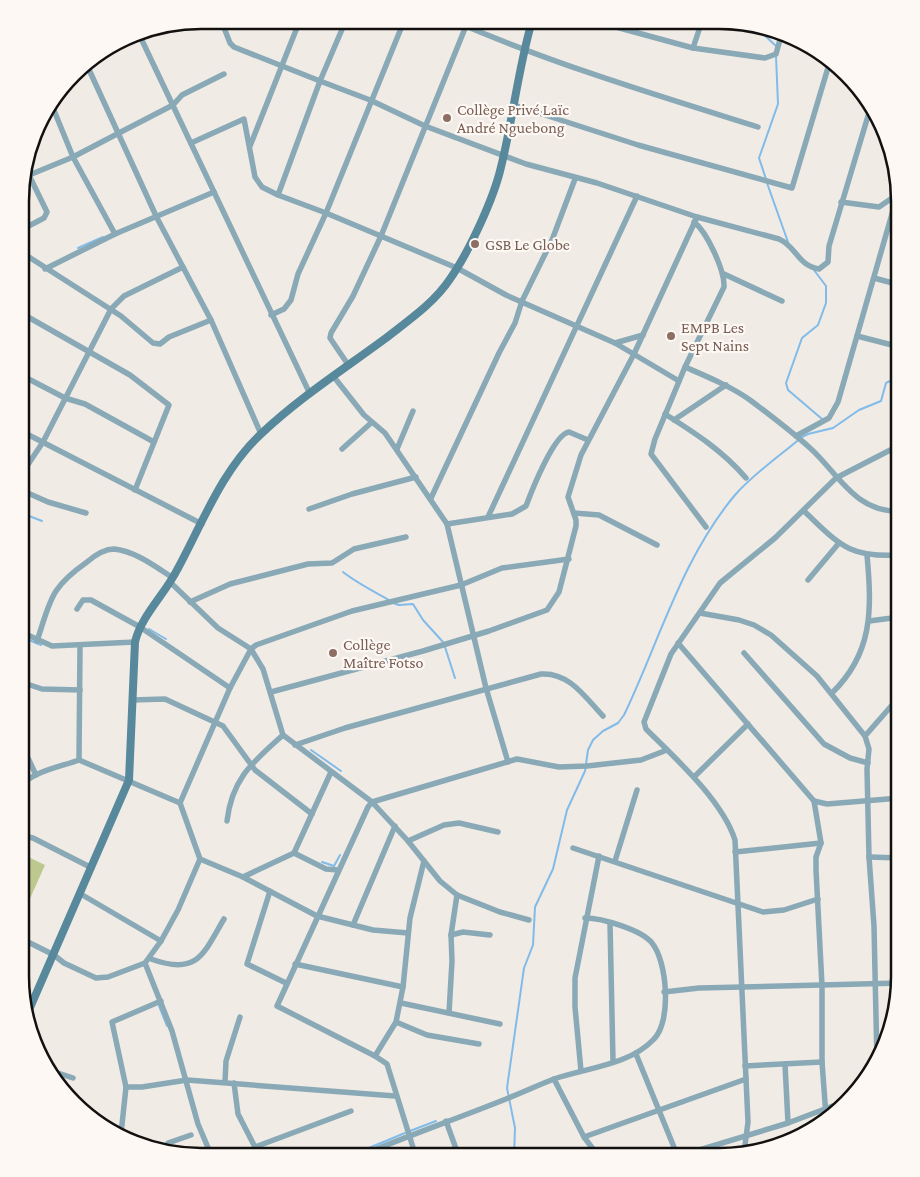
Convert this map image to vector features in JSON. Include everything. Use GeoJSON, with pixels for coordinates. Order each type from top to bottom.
{"type":"FeatureCollection","features":[{"type":"Feature","properties":{"kind":"main road"},"geometry":{"type":"LineString","coordinates":[[31,1005],[129,780],[135,642],[140,627],[172,580],[222,483],[241,454],[261,434],[310,394],[428,304],[444,287],[457,268],[494,188],[504,155],[524,49],[530,29]]}},
{"type":"Feature","properties":{"kind":"street"},"geometry":{"type":"LineString","coordinates":[[225,29],[230,43],[234,47],[370,100],[425,126],[575,179],[637,196],[695,219],[783,241],[804,264],[819,269],[828,262],[829,246],[841,202],[868,115]]}},
{"type":"Feature","properties":{"kind":"street"},"geometry":{"type":"LineString","coordinates":[[249,148],[296,29]]}},
{"type":"Feature","properties":{"kind":"street"},"geometry":{"type":"LineString","coordinates":[[278,195],[320,81],[342,29]]}},
{"type":"Feature","properties":{"kind":"street"},"geometry":{"type":"LineString","coordinates":[[271,315],[284,309],[291,300],[298,274],[326,213],[370,100],[401,29]]}},
{"type":"Feature","properties":{"kind":"street"},"geometry":{"type":"LineString","coordinates":[[349,366],[330,336],[353,296],[381,236],[465,29]]}},
{"type":"Feature","properties":{"kind":"street"},"geometry":{"type":"LineString","coordinates":[[480,29],[524,49],[612,82],[758,127]]}},
{"type":"Feature","properties":{"kind":"street"},"geometry":{"type":"LineString","coordinates":[[623,29],[693,48],[770,58],[776,54],[780,40]]}},
{"type":"Feature","properties":{"kind":"street"},"geometry":{"type":"LineString","coordinates":[[693,48],[700,29]]}},
{"type":"Feature","properties":{"kind":"street"},"geometry":{"type":"LineString","coordinates":[[142,40],[310,394]]}},
{"type":"Feature","properties":{"kind":"street"},"geometry":{"type":"LineString","coordinates":[[514,105],[638,145],[792,188],[828,68]]}},
{"type":"Feature","properties":{"kind":"street"},"geometry":{"type":"LineString","coordinates":[[89,71],[156,218],[210,320],[261,434]]}},
{"type":"Feature","properties":{"kind":"street"},"geometry":{"type":"LineString","coordinates":[[31,174],[73,157],[173,105],[182,95],[224,74]]}},
{"type":"Feature","properties":{"kind":"street"},"geometry":{"type":"LineString","coordinates":[[54,111],[73,157],[115,234]]}},
{"type":"Feature","properties":{"kind":"street"},"geometry":{"type":"LineString","coordinates":[[191,143],[242,118],[246,120],[249,148],[258,182],[278,195],[457,268],[493,288],[615,343],[679,381]]}},
{"type":"Feature","properties":{"kind":"street"},"geometry":{"type":"LineString","coordinates":[[29,226],[44,218],[47,212],[31,175]]}},
{"type":"Feature","properties":{"kind":"street"},"geometry":{"type":"LineString","coordinates":[[431,498],[515,323],[522,301],[552,240],[575,179]]}},
{"type":"Feature","properties":{"kind":"street"},"geometry":{"type":"LineString","coordinates":[[45,269],[115,234],[214,192]]}},
{"type":"Feature","properties":{"kind":"street"},"geometry":{"type":"LineString","coordinates":[[488,517],[637,196]]}},
{"type":"Feature","properties":{"kind":"street"},"geometry":{"type":"LineString","coordinates":[[841,202],[880,206],[891,199]]}},
{"type":"Feature","properties":{"kind":"street"},"geometry":{"type":"LineString","coordinates":[[796,436],[832,414],[840,397],[891,218]]}},
{"type":"Feature","properties":{"kind":"street"},"geometry":{"type":"LineString","coordinates":[[695,219],[702,229],[724,274],[724,287],[685,367],[651,450],[652,458],[706,527]]}},
{"type":"Feature","properties":{"kind":"street"},"geometry":{"type":"LineString","coordinates":[[271,692],[474,636],[547,610],[558,592],[569,559],[576,526],[574,513],[568,497],[569,489],[588,440],[634,354],[695,219]]}},
{"type":"Feature","properties":{"kind":"street"},"geometry":{"type":"LineString","coordinates":[[29,257],[111,309],[156,344],[210,320]]}},
{"type":"Feature","properties":{"kind":"street"},"geometry":{"type":"LineString","coordinates":[[29,463],[43,442],[111,309],[124,296],[183,267]]}},
{"type":"Feature","properties":{"kind":"street"},"geometry":{"type":"LineString","coordinates":[[724,274],[782,301]]}},
{"type":"Feature","properties":{"kind":"street"},"geometry":{"type":"LineString","coordinates":[[874,278],[891,283]]}},
{"type":"Feature","properties":{"kind":"street"},"geometry":{"type":"LineString","coordinates":[[29,317],[130,375],[169,405],[135,490]]}},
{"type":"Feature","properties":{"kind":"street"},"geometry":{"type":"LineString","coordinates":[[615,343],[643,335]]}},
{"type":"Feature","properties":{"kind":"street"},"geometry":{"type":"LineString","coordinates":[[857,336],[891,345]]}},
{"type":"Feature","properties":{"kind":"street"},"geometry":{"type":"LineString","coordinates":[[685,367],[726,385],[796,436],[811,449],[836,478],[857,496],[880,510],[891,511]]}},
{"type":"Feature","properties":{"kind":"street"},"geometry":{"type":"LineString","coordinates":[[334,377],[371,423],[385,433],[447,524],[486,688],[508,762]]}},
{"type":"Feature","properties":{"kind":"street"},"geometry":{"type":"LineString","coordinates":[[29,379],[65,398],[85,404],[154,442]]}},
{"type":"Feature","properties":{"kind":"street"},"geometry":{"type":"LineString","coordinates":[[674,420],[726,385]]}},
{"type":"Feature","properties":{"kind":"street"},"geometry":{"type":"LineString","coordinates":[[396,449],[413,411]]}},
{"type":"Feature","properties":{"kind":"street"},"geometry":{"type":"LineString","coordinates":[[665,414],[705,440],[733,462],[746,478]]}},
{"type":"Feature","properties":{"kind":"street"},"geometry":{"type":"LineString","coordinates":[[342,448],[371,423]]}},
{"type":"Feature","properties":{"kind":"street"},"geometry":{"type":"LineString","coordinates":[[447,524],[512,514],[526,506],[544,465],[563,434],[569,432],[588,440]]}},
{"type":"Feature","properties":{"kind":"street"},"geometry":{"type":"LineString","coordinates":[[29,435],[202,524]]}},
{"type":"Feature","properties":{"kind":"street"},"geometry":{"type":"LineString","coordinates":[[745,1146],[747,1136],[746,1079],[740,988],[738,904],[732,832],[694,777],[644,725],[671,654],[700,614],[705,602],[720,583],[804,511],[836,478],[891,449]]}},
{"type":"Feature","properties":{"kind":"street"},"geometry":{"type":"LineString","coordinates":[[309,509],[352,494],[416,477]]}},
{"type":"Feature","properties":{"kind":"street"},"geometry":{"type":"LineString","coordinates":[[29,494],[48,502],[86,513]]}},
{"type":"Feature","properties":{"kind":"street"},"geometry":{"type":"LineString","coordinates":[[804,511],[839,543],[853,551],[868,555],[891,555]]}},
{"type":"Feature","properties":{"kind":"street"},"geometry":{"type":"LineString","coordinates":[[574,513],[599,515],[657,544]]}},
{"type":"Feature","properties":{"kind":"street"},"geometry":{"type":"LineString","coordinates":[[190,602],[230,584],[308,564],[332,563],[354,549],[406,537]]}},
{"type":"Feature","properties":{"kind":"street"},"geometry":{"type":"LineString","coordinates":[[808,580],[839,543]]}},
{"type":"Feature","properties":{"kind":"street"},"geometry":{"type":"LineString","coordinates":[[37,640],[52,596],[60,583],[96,555],[112,549],[123,551],[172,580],[190,602],[218,628],[251,649],[263,669],[271,692],[278,726],[283,735],[372,802],[408,841],[440,881],[457,895],[500,912],[529,920]]}},
{"type":"Feature","properties":{"kind":"street"},"geometry":{"type":"LineString","coordinates":[[832,694],[854,668],[869,621],[868,555]]}},
{"type":"Feature","properties":{"kind":"street"},"geometry":{"type":"LineString","coordinates":[[29,942],[54,955],[64,963],[96,978],[108,977],[151,959],[200,859],[180,803],[217,722],[230,688],[251,649],[262,642],[352,611],[461,586],[502,568],[569,559]]}},
{"type":"Feature","properties":{"kind":"street"},"geometry":{"type":"LineString","coordinates":[[77,609],[84,600],[91,600],[140,627],[230,688]]}},
{"type":"Feature","properties":{"kind":"street"},"geometry":{"type":"LineString","coordinates":[[700,614],[739,620],[754,625],[772,635],[796,655],[832,694],[865,736],[869,750],[869,857],[876,985],[877,1043]]}},
{"type":"Feature","properties":{"kind":"street"},"geometry":{"type":"LineString","coordinates":[[869,621],[891,618]]}},
{"type":"Feature","properties":{"kind":"street"},"geometry":{"type":"LineString","coordinates":[[29,636],[52,646],[135,642]]}},
{"type":"Feature","properties":{"kind":"street"},"geometry":{"type":"LineString","coordinates":[[678,643],[814,802],[821,843],[816,857],[822,986],[822,1062],[826,1111]]}},
{"type":"Feature","properties":{"kind":"street"},"geometry":{"type":"LineString","coordinates":[[79,760],[80,646]]}},
{"type":"Feature","properties":{"kind":"street"},"geometry":{"type":"LineString","coordinates":[[744,653],[824,744],[850,758],[868,763]]}},
{"type":"Feature","properties":{"kind":"street"},"geometry":{"type":"LineString","coordinates":[[295,745],[344,728],[541,674],[557,675],[568,680],[603,716]]}},
{"type":"Feature","properties":{"kind":"street"},"geometry":{"type":"LineString","coordinates":[[29,685],[42,689],[80,690]]}},
{"type":"Feature","properties":{"kind":"street"},"geometry":{"type":"LineString","coordinates":[[132,700],[165,699],[217,722],[228,732],[250,764],[312,814]]}},
{"type":"Feature","properties":{"kind":"street"},"geometry":{"type":"LineString","coordinates":[[865,736],[891,707]]}},
{"type":"Feature","properties":{"kind":"street"},"geometry":{"type":"LineString","coordinates":[[694,777],[748,724]]}},
{"type":"Feature","properties":{"kind":"street"},"geometry":{"type":"LineString","coordinates":[[227,821],[229,808],[238,782],[250,764],[283,735]]}},
{"type":"Feature","properties":{"kind":"street"},"geometry":{"type":"LineString","coordinates":[[413,1148],[395,1096],[389,1066],[375,1056],[280,1009],[276,1003],[365,812],[372,802],[522,759],[559,767],[587,766],[641,760],[667,750]]}},
{"type":"Feature","properties":{"kind":"street"},"geometry":{"type":"LineString","coordinates":[[29,760],[36,775]]}},
{"type":"Feature","properties":{"kind":"street"},"geometry":{"type":"LineString","coordinates":[[29,778],[79,760],[180,803]]}},
{"type":"Feature","properties":{"kind":"street"},"geometry":{"type":"LineString","coordinates":[[243,876],[294,853],[331,772]]}},
{"type":"Feature","properties":{"kind":"street"},"geometry":{"type":"LineString","coordinates":[[615,861],[637,790]]}},
{"type":"Feature","properties":{"kind":"street"},"geometry":{"type":"LineString","coordinates":[[814,802],[827,804],[891,798]]}},
{"type":"Feature","properties":{"kind":"street"},"geometry":{"type":"LineString","coordinates":[[408,841],[444,825],[459,822],[498,832]]}},
{"type":"Feature","properties":{"kind":"street"},"geometry":{"type":"LineString","coordinates":[[353,925],[395,826]]}},
{"type":"Feature","properties":{"kind":"street"},"geometry":{"type":"LineString","coordinates":[[29,837],[90,867]]}},
{"type":"Feature","properties":{"kind":"street"},"geometry":{"type":"LineString","coordinates":[[735,852],[821,843]]}},
{"type":"Feature","properties":{"kind":"street"},"geometry":{"type":"LineString","coordinates":[[572,848],[763,912],[784,910],[818,899]]}},
{"type":"Feature","properties":{"kind":"street"},"geometry":{"type":"LineString","coordinates":[[294,853],[326,870],[338,870]]}},
{"type":"Feature","properties":{"kind":"street"},"geometry":{"type":"LineString","coordinates":[[581,1071],[575,1006],[575,978],[599,856]]}},
{"type":"Feature","properties":{"kind":"street"},"geometry":{"type":"LineString","coordinates":[[869,857],[891,858]]}},
{"type":"Feature","properties":{"kind":"street"},"geometry":{"type":"LineString","coordinates":[[200,859],[243,876],[317,916],[353,925],[408,933]]}},
{"type":"Feature","properties":{"kind":"street"},"geometry":{"type":"LineString","coordinates":[[375,1056],[396,1022],[401,1003],[408,933],[414,896],[424,861]]}},
{"type":"Feature","properties":{"kind":"street"},"geometry":{"type":"LineString","coordinates":[[326,870],[332,882]]}},
{"type":"Feature","properties":{"kind":"street"},"geometry":{"type":"LineString","coordinates":[[270,891],[247,964],[286,983]]}},
{"type":"Feature","properties":{"kind":"street"},"geometry":{"type":"LineString","coordinates":[[79,893],[161,941]]}},
{"type":"Feature","properties":{"kind":"street"},"geometry":{"type":"LineString","coordinates":[[449,1013],[452,961],[450,935],[457,895]]}},
{"type":"Feature","properties":{"kind":"street"},"geometry":{"type":"LineString","coordinates":[[381,1148],[554,1080],[636,1054],[654,1039],[660,1031],[666,1007],[661,960],[651,941],[643,935],[610,922],[586,918]]}},
{"type":"Feature","properties":{"kind":"street"},"geometry":{"type":"LineString","coordinates":[[151,959],[176,964],[199,959],[224,919]]}},
{"type":"Feature","properties":{"kind":"street"},"geometry":{"type":"LineString","coordinates":[[610,922],[613,1061]]}},
{"type":"Feature","properties":{"kind":"street"},"geometry":{"type":"LineString","coordinates":[[450,935],[463,932],[490,935]]}},
{"type":"Feature","properties":{"kind":"street"},"geometry":{"type":"LineString","coordinates":[[145,963],[161,1001],[187,1080],[198,1124],[208,1148]]}},
{"type":"Feature","properties":{"kind":"street"},"geometry":{"type":"LineString","coordinates":[[295,964],[403,987]]}},
{"type":"Feature","properties":{"kind":"street"},"geometry":{"type":"LineString","coordinates":[[664,992],[698,988],[891,984]]}},
{"type":"Feature","properties":{"kind":"street"},"geometry":{"type":"LineString","coordinates":[[122,1128],[126,1087],[112,1022],[161,1001]]}},
{"type":"Feature","properties":{"kind":"street"},"geometry":{"type":"LineString","coordinates":[[401,1003],[500,1024]]}},
{"type":"Feature","properties":{"kind":"street"},"geometry":{"type":"LineString","coordinates":[[225,1082],[226,1061],[240,1017]]}},
{"type":"Feature","properties":{"kind":"street"},"geometry":{"type":"LineString","coordinates":[[396,1022],[426,1035],[479,1044]]}},
{"type":"Feature","properties":{"kind":"street"},"geometry":{"type":"LineString","coordinates":[[636,1054],[674,1148]]}},
{"type":"Feature","properties":{"kind":"street"},"geometry":{"type":"LineString","coordinates":[[745,1066],[822,1062]]}},
{"type":"Feature","properties":{"kind":"street"},"geometry":{"type":"LineString","coordinates":[[784,1064],[788,1123]]}},
{"type":"Feature","properties":{"kind":"street"},"geometry":{"type":"LineString","coordinates":[[60,1075],[72,1078]]}},
{"type":"Feature","properties":{"kind":"street"},"geometry":{"type":"LineString","coordinates":[[584,1137],[746,1079]]}},
{"type":"Feature","properties":{"kind":"street"},"geometry":{"type":"LineString","coordinates":[[126,1087],[142,1087],[187,1080],[395,1096]]}},
{"type":"Feature","properties":{"kind":"street"},"geometry":{"type":"LineString","coordinates":[[554,1080],[592,1148]]}},
{"type":"Feature","properties":{"kind":"street"},"geometry":{"type":"LineString","coordinates":[[234,1083],[238,1114],[255,1147],[351,1111]]}},
{"type":"Feature","properties":{"kind":"street"},"geometry":{"type":"LineString","coordinates":[[705,1148],[825,1112]]}},
{"type":"Feature","properties":{"kind":"street"},"geometry":{"type":"LineString","coordinates":[[446,1121],[456,1148]]}},
{"type":"Feature","properties":{"kind":"street"},"geometry":{"type":"LineString","coordinates":[[167,1145],[191,1135]]}},
{"type":"Feature","properties":{"kind":"green space"},"geometry":{"type":"Polygon","coordinates":[[[29,857],[45,865],[29,901],[29,857]]]}},
{"type":"Feature","properties":{"kind":"waterway"},"geometry":{"type":"LineString","coordinates":[[765,35],[776,46]]}},
{"type":"Feature","properties":{"kind":"waterway"},"geometry":{"type":"LineString","coordinates":[[766,179],[759,158],[778,104],[776,56]]}},
{"type":"Feature","properties":{"kind":"waterway"},"geometry":{"type":"LineString","coordinates":[[767,183],[788,242]]}},
{"type":"Feature","properties":{"kind":"waterway"},"geometry":{"type":"LineString","coordinates":[[78,248],[103,237]]}},
{"type":"Feature","properties":{"kind":"waterway"},"geometry":{"type":"LineString","coordinates":[[814,270],[826,286],[826,303],[818,325],[802,338],[786,383],[788,390],[822,419]]}},
{"type":"Feature","properties":{"kind":"waterway"},"geometry":{"type":"LineString","coordinates":[[514,1148],[515,1128],[507,1088],[524,968],[533,945],[535,907],[553,869],[567,810],[585,771],[588,750],[593,740],[603,731],[618,723],[624,715],[686,573],[716,520],[735,495],[759,472],[802,437],[833,428],[859,410],[881,401],[886,383],[891,380]]}},
{"type":"Feature","properties":{"kind":"waterway"},"geometry":{"type":"LineString","coordinates":[[29,516],[42,521]]}},
{"type":"Feature","properties":{"kind":"waterway"},"geometry":{"type":"LineString","coordinates":[[343,572],[389,600]]}},
{"type":"Feature","properties":{"kind":"waterway"},"geometry":{"type":"LineString","coordinates":[[393,603],[399,605],[413,604],[423,620],[443,642]]}},
{"type":"Feature","properties":{"kind":"waterway"},"geometry":{"type":"LineString","coordinates":[[149,629],[166,639]]}},
{"type":"Feature","properties":{"kind":"waterway"},"geometry":{"type":"LineString","coordinates":[[29,640],[41,645]]}},
{"type":"Feature","properties":{"kind":"waterway"},"geometry":{"type":"LineString","coordinates":[[445,647],[455,678]]}},
{"type":"Feature","properties":{"kind":"waterway"},"geometry":{"type":"LineString","coordinates":[[311,750],[341,771]]}},
{"type":"Feature","properties":{"kind":"waterway"},"geometry":{"type":"LineString","coordinates":[[322,862],[334,866],[340,855]]}},
{"type":"Feature","properties":{"kind":"waterway"},"geometry":{"type":"LineString","coordinates":[[159,1006],[167,1026]]}},
{"type":"Feature","properties":{"kind":"waterway"},"geometry":{"type":"LineString","coordinates":[[410,1131],[436,1121]]}},
{"type":"Feature","properties":{"kind":"waterway"},"geometry":{"type":"LineString","coordinates":[[369,1148],[405,1133]]}},
{"type":"Feature","properties":{"kind":"place","name":"Collège Privé Laïc André Nguebong"},"geometry":{"type":"Point","coordinates":[447,118]}},
{"type":"Feature","properties":{"kind":"place","name":"GSB Le Globe"},"geometry":{"type":"Point","coordinates":[475,244]}},
{"type":"Feature","properties":{"kind":"place","name":"EMPB Les Sept Nains"},"geometry":{"type":"Point","coordinates":[671,336]}},
{"type":"Feature","properties":{"kind":"place","name":"Collège Maître Fotso"},"geometry":{"type":"Point","coordinates":[333,653]}}]}
